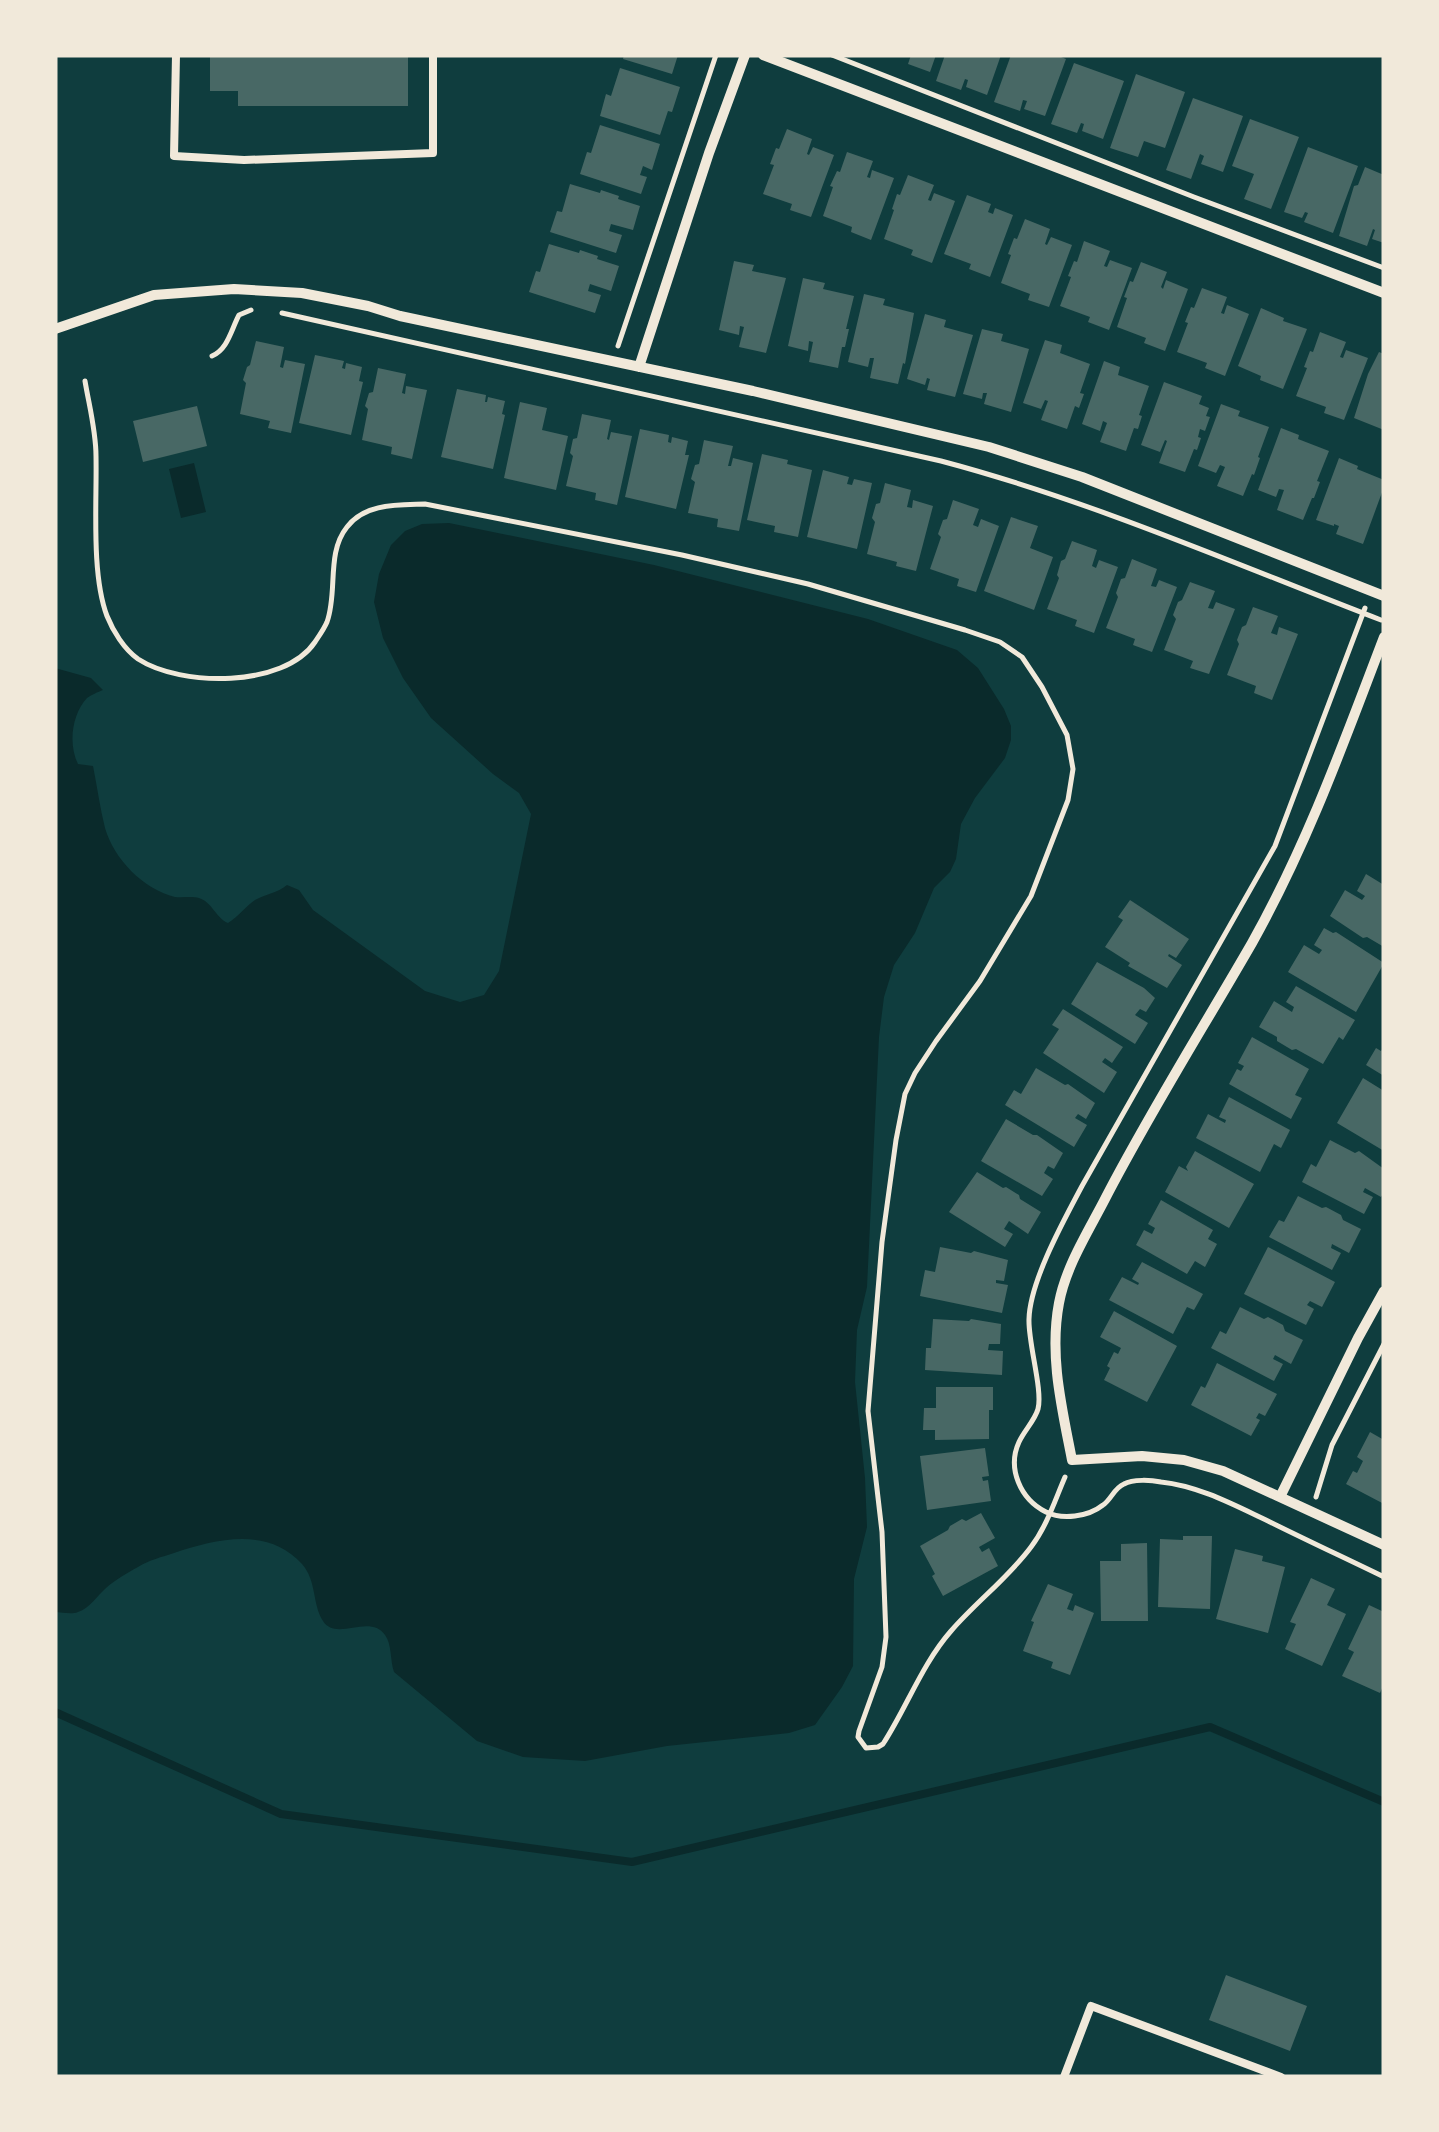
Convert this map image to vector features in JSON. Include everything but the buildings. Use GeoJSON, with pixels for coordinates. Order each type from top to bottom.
{"type":"FeatureCollection","features":[{"type":"Feature","properties":{"kind":"street"},"geometry":{"type":"LineString","coordinates":[[639,367],[745,55]]}},
{"type":"Feature","properties":{"kind":"street"},"geometry":{"type":"LineString","coordinates":[[763,55],[1384,293]]}},
{"type":"Feature","properties":{"kind":"street"},"geometry":{"type":"LineString","coordinates":[[55,329],[154,295],[234,288],[302,293],[368,306],[989,446],[1100,484],[1384,596]]}},
{"type":"Feature","properties":{"kind":"street"},"geometry":{"type":"LineString","coordinates":[[1384,637],[1323,798],[1290,872],[1118,1173],[1077,1253],[1060,1300],[1055,1341],[1058,1386],[1072,1460],[1142,1456],[1184,1460],[1223,1470],[1384,1545]]}},
{"type":"Feature","properties":{"kind":"street"},"geometry":{"type":"LineString","coordinates":[[1280,1497],[1384,1290]]}},
{"type":"Feature","properties":{"kind":"lane"},"geometry":{"type":"LineString","coordinates":[[176,55],[174,156],[244,160],[432,153],[433,55]]}},
{"type":"Feature","properties":{"kind":"lane"},"geometry":{"type":"LineString","coordinates":[[1064,2077],[1091,2006],[1281,2077]]}},
{"type":"Feature","properties":{"kind":"path"},"geometry":{"type":"LineString","coordinates":[[605,385],[716,55]]}},
{"type":"Feature","properties":{"kind":"path"},"geometry":{"type":"LineString","coordinates":[[832,55],[1194,198],[1384,268]]}},
{"type":"Feature","properties":{"kind":"path"},"geometry":{"type":"LineString","coordinates":[[212,356],[226,345],[239,315],[246,310],[258,310]]}},
{"type":"Feature","properties":{"kind":"path"},"geometry":{"type":"LineString","coordinates":[[272,311],[1002,477],[1175,538],[1384,621]]}},
{"type":"Feature","properties":{"kind":"path"},"geometry":{"type":"LineString","coordinates":[[86,380],[96,451],[99,585],[107,616],[121,641],[135,657],[156,668],[222,681],[260,674],[289,663],[312,647],[327,623],[337,542],[349,523],[365,512],[390,505],[425,504],[808,584],[966,630],[1000,642],[1022,657],[1067,735],[1073,769],[1068,800],[1031,896],[905,1094],[882,1242],[868,1411],[882,1532],[886,1638],[882,1667],[859,1730],[858,1737],[866,1748],[883,1744],[926,1665],[951,1631],[1032,1546],[1072,1460]]}},
{"type":"Feature","properties":{"kind":"path"},"geometry":{"type":"LineString","coordinates":[[1372,591],[1275,846],[1082,1186],[1040,1274],[1028,1316],[1038,1411],[1013,1459],[1014,1472],[1024,1493],[1050,1514],[1071,1517],[1088,1513],[1105,1504],[1124,1483],[1162,1482],[1223,1500],[1384,1577]]}},
{"type":"Feature","properties":{"kind":"path"},"geometry":{"type":"LineString","coordinates":[[1299,1536],[1311,1512],[1332,1445],[1384,1344]]}},
{"type":"Feature","properties":{"kind":"water"},"geometry":{"type":"Polygon","coordinates":[[[194,463],[206,512],[181,518],[169,469],[194,463]]]}},
{"type":"Feature","properties":{"kind":"water"},"geometry":{"type":"Polygon","coordinates":[[[449,523],[654,565],[868,619],[957,650],[978,668],[1011,726],[1005,758],[961,824],[956,859],[950,872],[934,888],[915,933],[894,965],[884,997],[867,1287],[857,1330],[855,1382],[867,1527],[854,1579],[853,1666],[815,1725],[789,1733],[667,1746],[585,1761],[523,1757],[477,1741],[394,1672],[389,1643],[379,1629],[329,1627],[320,1614],[302,1564],[274,1544],[258,1540],[224,1540],[156,1559],[117,1579],[82,1610],[55,1612],[55,668],[91,678],[103,690],[87,698],[78,712],[73,748],[78,764],[93,766],[109,840],[141,880],[175,897],[203,900],[228,923],[255,900],[287,885],[299,890],[313,910],[425,991],[460,1002],[484,995],[499,971],[531,814],[519,793],[431,718],[403,678],[383,638],[374,602],[379,574],[391,545],[405,531],[422,524],[449,523]]]}},
{"type":"Feature","properties":{"kind":"waterway"},"geometry":{"type":"LineString","coordinates":[[55,1712],[281,1814],[632,1862],[1210,1727],[1384,1802]]}}]}
